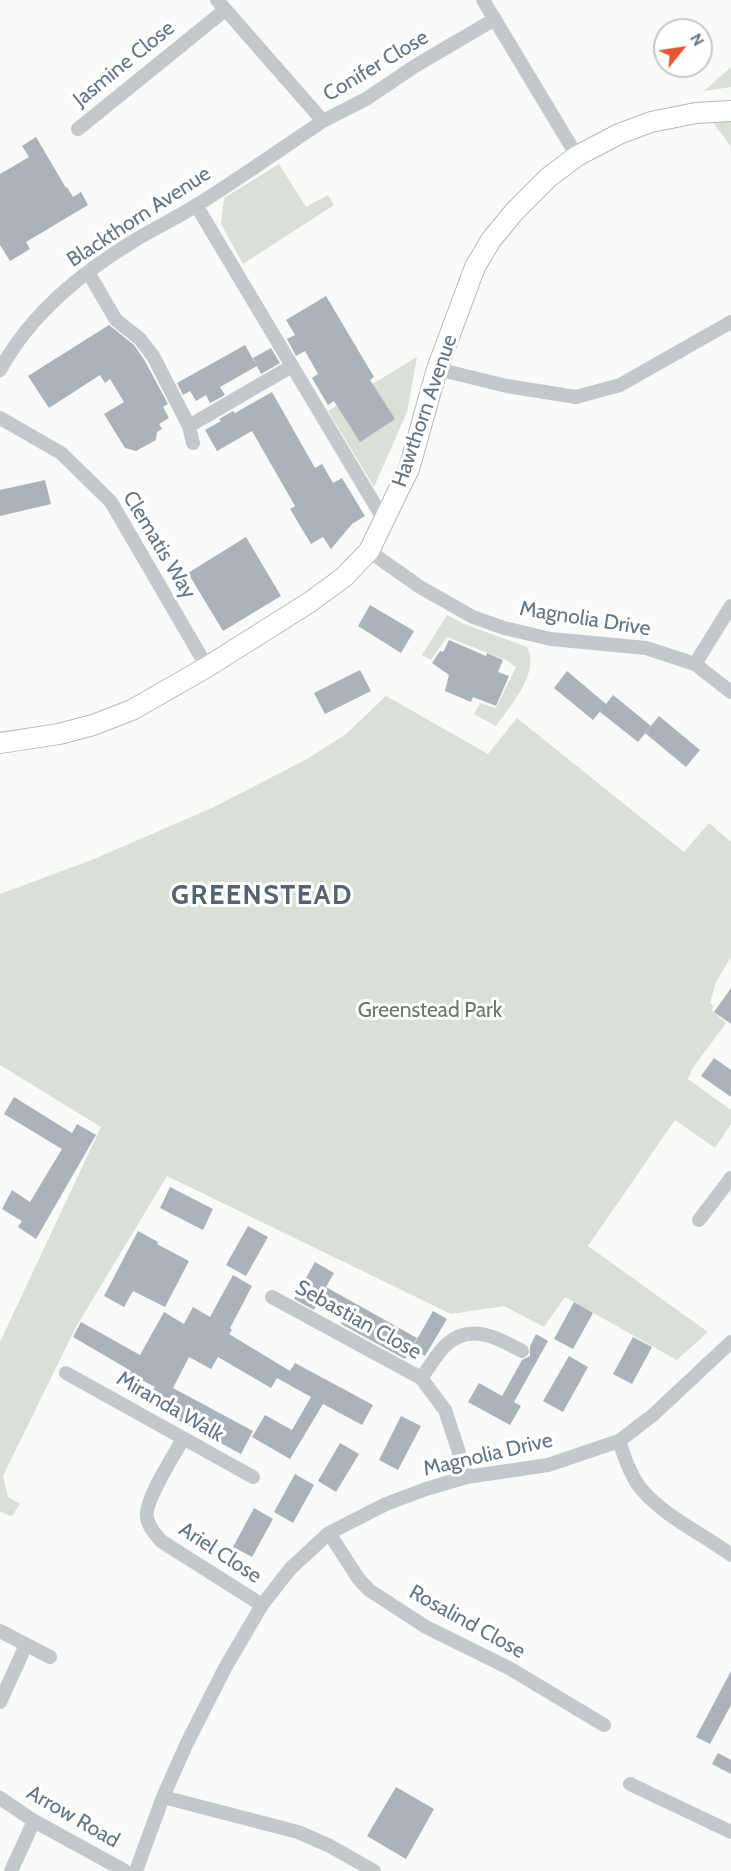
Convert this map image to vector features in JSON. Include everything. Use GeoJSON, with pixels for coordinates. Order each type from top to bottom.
{"type":"FeatureCollection","features":[{"type":"Feature","properties":{"kind":"street"},"geometry":{"type":"LineString","coordinates":[[483,0],[578,156]]}},
{"type":"Feature","properties":{"kind":"street","name":"Conifer Close"},"geometry":{"type":"LineString","coordinates":[[221,5],[323,121],[366,99],[415,66],[495,19]]}},
{"type":"Feature","properties":{"kind":"street","name":"Jasmine Close"},"geometry":{"type":"LineString","coordinates":[[78,129],[221,5]]}},
{"type":"Feature","properties":{"kind":"street","name":"Hawthorn Avenue"},"geometry":{"type":"LineString","coordinates":[[0,743],[59,734],[93,725],[132,710],[207,667],[310,602],[344,577],[369,551],[409,469],[437,369],[475,267],[491,240],[514,212],[549,177],[578,156],[619,134],[651,122],[696,113],[731,111]]}},
{"type":"Feature","properties":{"kind":"street","name":"Blackthorn Avenue"},"geometry":{"type":"LineString","coordinates":[[0,370],[34,319],[56,297],[88,272],[136,240],[196,206],[323,121]]}},
{"type":"Feature","properties":{"kind":"street"},"geometry":{"type":"LineString","coordinates":[[196,206],[384,520]]}},
{"type":"Feature","properties":{"kind":"street"},"geometry":{"type":"LineString","coordinates":[[88,272],[116,320],[140,339],[153,356],[189,426],[193,443]]}},
{"type":"Feature","properties":{"kind":"street"},"geometry":{"type":"LineString","coordinates":[[437,369],[507,386],[576,397],[620,385],[731,322]]}},
{"type":"Feature","properties":{"kind":"street"},"geometry":{"type":"LineString","coordinates":[[189,426],[292,366]]}},
{"type":"Feature","properties":{"kind":"street","name":"Clematis Way"},"geometry":{"type":"LineString","coordinates":[[0,418],[61,453],[111,502],[207,667]]}},
{"type":"Feature","properties":{"kind":"street","name":"Magnolia Drive"},"geometry":{"type":"LineString","coordinates":[[369,551],[420,587],[473,617],[504,628],[551,639],[646,648],[695,664],[731,692]]}},
{"type":"Feature","properties":{"kind":"street"},"geometry":{"type":"LineString","coordinates":[[695,664],[731,606]]}},
{"type":"Feature","properties":{"kind":"street"},"geometry":{"type":"LineString","coordinates":[[699,1220],[731,1178]]}},
{"type":"Feature","properties":{"kind":"street","name":"Sebastian Close"},"geometry":{"type":"LineString","coordinates":[[272,1297],[421,1378],[446,1410],[467,1478]]}},
{"type":"Feature","properties":{"kind":"street"},"geometry":{"type":"LineString","coordinates":[[421,1378],[446,1345],[459,1336],[474,1333],[496,1336],[522,1351]]}},
{"type":"Feature","properties":{"kind":"street","name":"Magnolia Drive"},"geometry":{"type":"LineString","coordinates":[[136,1871],[163,1797],[220,1678],[262,1605],[290,1569],[329,1533],[386,1504],[426,1489],[467,1478],[548,1465],[619,1441],[653,1415],[731,1342]]}},
{"type":"Feature","properties":{"kind":"street","name":"Miranda Walk"},"geometry":{"type":"LineString","coordinates":[[66,1372],[253,1477]]}},
{"type":"Feature","properties":{"kind":"street","name":"Ariel Close"},"geometry":{"type":"LineString","coordinates":[[183,1439],[150,1500],[146,1515],[151,1529],[161,1540],[262,1605]]}},
{"type":"Feature","properties":{"kind":"street"},"geometry":{"type":"LineString","coordinates":[[619,1441],[626,1462],[642,1490],[668,1515],[731,1554]]}},
{"type":"Feature","properties":{"kind":"street","name":"Rosalind Close"},"geometry":{"type":"LineString","coordinates":[[329,1533],[358,1578],[369,1590],[426,1627],[509,1668],[604,1725]]}},
{"type":"Feature","properties":{"kind":"street"},"geometry":{"type":"LineString","coordinates":[[0,1631],[50,1657]]}},
{"type":"Feature","properties":{"kind":"street"},"geometry":{"type":"LineString","coordinates":[[0,1702],[26,1645]]}},
{"type":"Feature","properties":{"kind":"street"},"geometry":{"type":"LineString","coordinates":[[630,1784],[731,1832]]}},
{"type":"Feature","properties":{"kind":"street"},"geometry":{"type":"LineString","coordinates":[[163,1797],[298,1832],[330,1846],[374,1871]]}},
{"type":"Feature","properties":{"kind":"street","name":"Arrow Road"},"geometry":{"type":"LineString","coordinates":[[0,1798],[34,1821],[126,1871]]}},
{"type":"Feature","properties":{"kind":"street"},"geometry":{"type":"LineString","coordinates":[[11,1871],[34,1821]]}},
{"type":"Feature","properties":{"kind":"green space"},"geometry":{"type":"Polygon","coordinates":[[[731,67],[731,87],[704,91],[731,67]]]}},
{"type":"Feature","properties":{"kind":"green space"},"geometry":{"type":"Polygon","coordinates":[[[731,118],[731,147],[711,119],[731,118]]]}},
{"type":"Feature","properties":{"kind":"green space"},"geometry":{"type":"Polygon","coordinates":[[[279,164],[306,207],[328,195],[334,205],[243,264],[221,224],[224,198],[279,164]]]}},
{"type":"Feature","properties":{"kind":"green space"},"geometry":{"type":"Polygon","coordinates":[[[417,357],[407,412],[374,487],[328,411],[417,357]]]}},
{"type":"Feature","properties":{"kind":"green space"},"geometry":{"type":"Polygon","coordinates":[[[447,615],[464,624],[527,647],[530,667],[527,678],[516,699],[496,726],[474,714],[480,703],[496,708],[516,667],[506,660],[447,637],[431,660],[422,655],[447,615]]]}},
{"type":"Feature","properties":{"kind":"green space","name":"Greenstead Park"},"geometry":{"type":"Polygon","coordinates":[[[386,696],[488,754],[517,718],[684,852],[709,823],[731,842],[731,957],[716,982],[710,1003],[714,1006],[711,1010],[726,1023],[692,1069],[688,1079],[731,1110],[731,1124],[715,1148],[675,1120],[588,1246],[708,1332],[677,1360],[565,1297],[544,1327],[504,1306],[451,1314],[167,1176],[76,1327],[3,1476],[8,1497],[20,1504],[12,1516],[0,1512],[0,1342],[101,1127],[0,1065],[0,894],[94,859],[214,807],[307,759],[346,734],[386,696]]]}},
{"type":"Feature","properties":{"kind":"building"},"geometry":{"type":"Polygon","coordinates":[[[36,137],[66,188],[73,197],[81,192],[88,205],[26,242],[30,249],[10,261],[0,245],[0,174],[29,157],[22,146],[36,137]]]}},
{"type":"Feature","properties":{"kind":"building"},"geometry":{"type":"Polygon","coordinates":[[[326,296],[374,377],[370,380],[395,419],[360,442],[334,401],[328,405],[312,378],[318,374],[305,351],[296,356],[287,339],[295,335],[286,320],[326,296]]]}},
{"type":"Feature","properties":{"kind":"building"},"geometry":{"type":"Polygon","coordinates":[[[109,325],[134,345],[168,404],[163,407],[169,418],[159,424],[162,429],[157,432],[156,440],[136,451],[125,448],[104,414],[124,402],[110,379],[105,383],[100,375],[49,408],[28,376],[109,325]]]}},
{"type":"Feature","properties":{"kind":"building"},"geometry":{"type":"Polygon","coordinates":[[[245,345],[257,366],[220,387],[225,395],[210,403],[206,395],[196,401],[190,391],[183,395],[177,383],[245,345]]]}},
{"type":"Feature","properties":{"kind":"building"},"geometry":{"type":"Polygon","coordinates":[[[271,348],[280,363],[261,374],[253,358],[271,348]]]}},
{"type":"Feature","properties":{"kind":"building"},"geometry":{"type":"Polygon","coordinates":[[[272,392],[315,468],[322,464],[333,483],[342,478],[365,516],[352,524],[331,549],[323,537],[311,544],[290,509],[295,506],[252,431],[217,451],[205,430],[233,411],[235,413],[272,392]]]}},
{"type":"Feature","properties":{"kind":"building"},"geometry":{"type":"Polygon","coordinates":[[[45,480],[51,504],[0,516],[0,490],[45,480]]]}},
{"type":"Feature","properties":{"kind":"building"},"geometry":{"type":"Polygon","coordinates":[[[246,537],[281,596],[223,631],[188,573],[246,537]]]}},
{"type":"Feature","properties":{"kind":"building"},"geometry":{"type":"Polygon","coordinates":[[[370,605],[414,631],[401,653],[358,626],[370,605]]]}},
{"type":"Feature","properties":{"kind":"building"},"geometry":{"type":"Polygon","coordinates":[[[449,640],[486,656],[487,653],[503,660],[498,672],[509,676],[496,706],[473,697],[471,702],[445,691],[449,675],[432,663],[440,651],[443,652],[449,640]]]}},
{"type":"Feature","properties":{"kind":"building"},"geometry":{"type":"Polygon","coordinates":[[[360,670],[371,691],[325,714],[314,693],[360,670]]]}},
{"type":"Feature","properties":{"kind":"building"},"geometry":{"type":"Polygon","coordinates":[[[567,671],[606,704],[613,695],[651,726],[638,742],[600,712],[602,709],[593,720],[554,688],[567,671]]]}},
{"type":"Feature","properties":{"kind":"building"},"geometry":{"type":"Polygon","coordinates":[[[659,716],[700,750],[686,767],[645,733],[659,716]]]}},
{"type":"Feature","properties":{"kind":"building"},"geometry":{"type":"Polygon","coordinates":[[[731,988],[731,1024],[714,1012],[731,988]]]}},
{"type":"Feature","properties":{"kind":"building"},"geometry":{"type":"Polygon","coordinates":[[[714,1058],[731,1070],[731,1097],[701,1076],[714,1058]]]}},
{"type":"Feature","properties":{"kind":"building"},"geometry":{"type":"Polygon","coordinates":[[[14,1097],[72,1133],[77,1124],[96,1135],[36,1239],[18,1227],[22,1221],[2,1209],[12,1190],[30,1202],[62,1149],[4,1114],[14,1097]]]}},
{"type":"Feature","properties":{"kind":"building"},"geometry":{"type":"Polygon","coordinates":[[[170,1187],[213,1209],[203,1230],[160,1208],[170,1187]]]}},
{"type":"Feature","properties":{"kind":"building"},"geometry":{"type":"Polygon","coordinates":[[[248,1226],[268,1237],[246,1276],[226,1265],[248,1226]]]}},
{"type":"Feature","properties":{"kind":"building"},"geometry":{"type":"Polygon","coordinates":[[[138,1231],[189,1261],[165,1307],[133,1291],[124,1307],[104,1296],[138,1231]]]}},
{"type":"Feature","properties":{"kind":"building"},"geometry":{"type":"Polygon","coordinates":[[[315,1262],[334,1273],[326,1287],[417,1338],[405,1359],[341,1324],[344,1318],[318,1302],[314,1310],[294,1299],[315,1262]]]}},
{"type":"Feature","properties":{"kind":"building"},"geometry":{"type":"Polygon","coordinates":[[[233,1275],[252,1286],[229,1334],[290,1371],[295,1363],[373,1405],[362,1425],[323,1404],[290,1459],[252,1437],[265,1415],[292,1430],[311,1397],[277,1378],[271,1388],[218,1357],[211,1369],[189,1357],[173,1388],[253,1431],[241,1454],[176,1419],[180,1412],[150,1396],[155,1387],[130,1374],[131,1371],[73,1337],[81,1322],[140,1355],[164,1312],[184,1324],[193,1307],[210,1317],[233,1275]]]}},
{"type":"Feature","properties":{"kind":"building"},"geometry":{"type":"Polygon","coordinates":[[[574,1302],[593,1313],[573,1349],[554,1339],[574,1302]]]}},
{"type":"Feature","properties":{"kind":"building"},"geometry":{"type":"Polygon","coordinates":[[[433,1311],[447,1319],[425,1356],[412,1348],[433,1311]]]}},
{"type":"Feature","properties":{"kind":"building"},"geometry":{"type":"Polygon","coordinates":[[[536,1334],[548,1341],[514,1402],[521,1406],[510,1425],[468,1402],[479,1383],[502,1396],[522,1360],[530,1356],[530,1346],[536,1334]]]}},
{"type":"Feature","properties":{"kind":"building"},"geometry":{"type":"Polygon","coordinates":[[[633,1337],[652,1347],[632,1384],[613,1374],[633,1337]]]}},
{"type":"Feature","properties":{"kind":"building"},"geometry":{"type":"Polygon","coordinates":[[[569,1356],[588,1367],[563,1412],[543,1401],[569,1356]]]}},
{"type":"Feature","properties":{"kind":"building"},"geometry":{"type":"Polygon","coordinates":[[[401,1416],[421,1426],[398,1470],[379,1460],[401,1416]]]}},
{"type":"Feature","properties":{"kind":"building"},"geometry":{"type":"Polygon","coordinates":[[[340,1443],[359,1454],[336,1492],[318,1481],[340,1443]]]}},
{"type":"Feature","properties":{"kind":"building"},"geometry":{"type":"Polygon","coordinates":[[[295,1474],[314,1485],[293,1523],[274,1512],[295,1474]]]}},
{"type":"Feature","properties":{"kind":"building"},"geometry":{"type":"Polygon","coordinates":[[[254,1508],[273,1519],[252,1557],[233,1547],[254,1508]]]}},
{"type":"Feature","properties":{"kind":"building"},"geometry":{"type":"Polygon","coordinates":[[[731,1671],[731,1705],[710,1744],[696,1737],[731,1671]]]}},
{"type":"Feature","properties":{"kind":"building"},"geometry":{"type":"Polygon","coordinates":[[[718,1753],[731,1760],[731,1774],[712,1764],[718,1753]]]}},
{"type":"Feature","properties":{"kind":"building"},"geometry":{"type":"Polygon","coordinates":[[[396,1787],[434,1809],[406,1859],[367,1836],[396,1787]]]}},
{"type":"Feature","properties":{"kind":"district","name":"GREENSTEAD"},"geometry":{"type":"Point","coordinates":[262,896]}}]}
